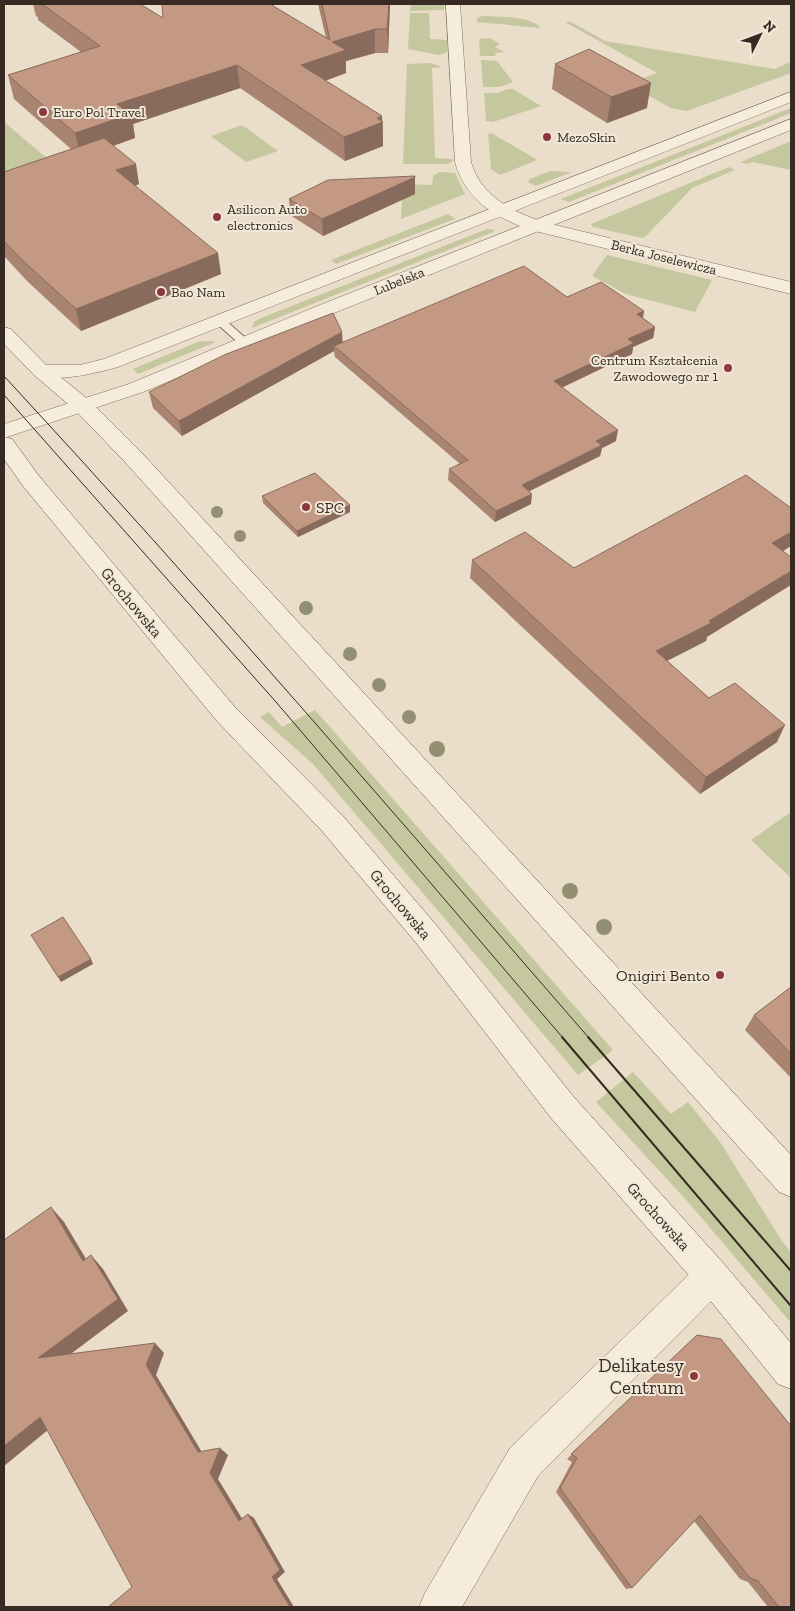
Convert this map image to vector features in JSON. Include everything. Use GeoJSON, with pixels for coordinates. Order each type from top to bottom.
{"type":"FeatureCollection","features":[{"type":"Feature","properties":{"kind":"street"},"geometry":{"type":"LineString","coordinates":[[453,4],[463,167],[479,194],[502,211]]}},
{"type":"Feature","properties":{"kind":"street","name":"Lubelska"},"geometry":{"type":"LineString","coordinates":[[41,371],[80,371],[111,364],[791,98]]}},
{"type":"Feature","properties":{"kind":"street","name":"Lubelska"},"geometry":{"type":"LineString","coordinates":[[4,431],[136,388],[791,124]]}},
{"type":"Feature","properties":{"kind":"street","name":"Berka Joselewicza"},"geometry":{"type":"LineString","coordinates":[[502,211],[537,226],[791,288]]}},
{"type":"Feature","properties":{"kind":"street"},"geometry":{"type":"LineString","coordinates":[[4,332],[41,371],[82,405],[133,457],[791,1180]]}},
{"type":"Feature","properties":{"kind":"street","name":"Grochowska"},"geometry":{"type":"LineString","coordinates":[[4,444],[30,481],[225,713],[332,823],[433,943],[562,1107],[712,1276],[791,1371]]}},
{"type":"Feature","properties":{"kind":"street"},"geometry":{"type":"LineString","coordinates":[[439,1607],[524,1462],[712,1276]]}},
{"type":"Feature","properties":{"kind":"lane"},"geometry":{"type":"LineString","coordinates":[[220,321],[246,344]]}},
{"type":"Feature","properties":{"kind":"green space"},"geometry":{"type":"Polygon","coordinates":[[[411,4],[444,4],[444,10],[410,11],[411,4]]]}},
{"type":"Feature","properties":{"kind":"green space"},"geometry":{"type":"Polygon","coordinates":[[[410,13],[429,13],[430,39],[447,40],[447,52],[439,55],[408,49],[410,13]]]}},
{"type":"Feature","properties":{"kind":"green space"},"geometry":{"type":"Polygon","coordinates":[[[482,16],[522,19],[541,28],[477,22],[477,18],[482,16]]]}},
{"type":"Feature","properties":{"kind":"green space"},"geometry":{"type":"Polygon","coordinates":[[[565,22],[571,22],[605,41],[775,69],[790,62],[791,73],[687,111],[671,108],[631,86],[630,83],[657,73],[565,22]]]}},
{"type":"Feature","properties":{"kind":"green space"},"geometry":{"type":"Polygon","coordinates":[[[490,38],[500,44],[495,47],[504,52],[496,53],[495,56],[480,56],[479,39],[490,38]]]}},
{"type":"Feature","properties":{"kind":"green space"},"geometry":{"type":"Polygon","coordinates":[[[481,60],[497,61],[513,82],[499,87],[483,87],[481,60]]]}},
{"type":"Feature","properties":{"kind":"green space"},"geometry":{"type":"Polygon","coordinates":[[[431,63],[442,67],[432,68],[435,158],[453,159],[452,162],[447,164],[403,164],[407,64],[431,63]]]}},
{"type":"Feature","properties":{"kind":"green space"},"geometry":{"type":"Polygon","coordinates":[[[513,89],[541,106],[493,122],[486,121],[484,93],[497,93],[513,89]]]}},
{"type":"Feature","properties":{"kind":"green space"},"geometry":{"type":"Polygon","coordinates":[[[791,108],[791,113],[569,202],[561,199],[791,108]]]}},
{"type":"Feature","properties":{"kind":"green space"},"geometry":{"type":"Polygon","coordinates":[[[4,122],[55,165],[4,182],[4,122]]]}},
{"type":"Feature","properties":{"kind":"green space"},"geometry":{"type":"Polygon","coordinates":[[[242,125],[278,151],[246,162],[211,136],[242,125]]]}},
{"type":"Feature","properties":{"kind":"green space"},"geometry":{"type":"Polygon","coordinates":[[[491,133],[536,159],[535,161],[500,175],[491,169],[488,134],[491,133]]]}},
{"type":"Feature","properties":{"kind":"green space"},"geometry":{"type":"Polygon","coordinates":[[[791,141],[791,170],[753,162],[747,164],[741,162],[791,141]]]}},
{"type":"Feature","properties":{"kind":"green space"},"geometry":{"type":"Polygon","coordinates":[[[729,167],[735,170],[692,188],[642,238],[593,227],[591,224],[729,167]]]}},
{"type":"Feature","properties":{"kind":"green space"},"geometry":{"type":"Polygon","coordinates":[[[550,171],[572,172],[536,186],[528,182],[530,179],[550,171]]]}},
{"type":"Feature","properties":{"kind":"green space"},"geometry":{"type":"Polygon","coordinates":[[[440,172],[455,173],[465,194],[401,219],[403,184],[432,185],[433,176],[440,172]]]}},
{"type":"Feature","properties":{"kind":"green space"},"geometry":{"type":"Polygon","coordinates":[[[448,214],[455,219],[336,264],[331,260],[448,214]]]}},
{"type":"Feature","properties":{"kind":"green space"},"geometry":{"type":"Polygon","coordinates":[[[487,229],[494,230],[252,328],[254,322],[261,318],[487,229]]]}},
{"type":"Feature","properties":{"kind":"green space"},"geometry":{"type":"Polygon","coordinates":[[[607,255],[712,280],[695,312],[626,294],[592,276],[607,255]]]}},
{"type":"Feature","properties":{"kind":"green space"},"geometry":{"type":"Polygon","coordinates":[[[198,342],[216,342],[138,374],[133,369],[198,342]]]}},
{"type":"Feature","properties":{"kind":"green space"},"geometry":{"type":"Polygon","coordinates":[[[315,710],[613,1050],[578,1075],[313,764],[260,717],[269,712],[282,727],[315,710]]]}},
{"type":"Feature","properties":{"kind":"green space"},"geometry":{"type":"Polygon","coordinates":[[[791,812],[791,878],[751,840],[791,812]]]}},
{"type":"Feature","properties":{"kind":"green space"},"geometry":{"type":"Polygon","coordinates":[[[633,1072],[671,1114],[688,1102],[720,1142],[782,1241],[791,1252],[791,1323],[688,1202],[596,1102],[633,1072]]]}},
{"type":"Feature","properties":{"kind":"building"},"geometry":{"type":"Polygon","coordinates":[[[42,4],[140,4],[163,18],[162,4],[270,4],[330,40],[322,4],[389,4],[387,29],[375,29],[332,42],[346,50],[301,65],[382,116],[377,118],[383,122],[344,137],[237,65],[117,104],[131,114],[75,133],[8,75],[100,46],[42,4]]]}},
{"type":"Feature","properties":{"kind":"building"},"geometry":{"type":"Polygon","coordinates":[[[589,49],[651,83],[611,97],[555,64],[589,49]]]}},
{"type":"Feature","properties":{"kind":"building"},"geometry":{"type":"Polygon","coordinates":[[[104,138],[136,164],[116,170],[218,253],[76,309],[4,241],[4,172],[104,138]]]}},
{"type":"Feature","properties":{"kind":"building"},"geometry":{"type":"Polygon","coordinates":[[[415,176],[322,219],[289,199],[328,180],[415,176]]]}},
{"type":"Feature","properties":{"kind":"building"},"geometry":{"type":"Polygon","coordinates":[[[524,266],[567,297],[601,282],[644,311],[637,314],[655,327],[628,339],[634,343],[554,381],[618,430],[596,441],[602,445],[522,485],[532,494],[496,511],[449,469],[468,460],[334,346],[524,266]]]}},
{"type":"Feature","properties":{"kind":"building"},"geometry":{"type":"Polygon","coordinates":[[[333,313],[342,332],[179,421],[149,392],[224,355],[333,313]]]}},
{"type":"Feature","properties":{"kind":"building","name":"SPC"},"geometry":{"type":"Polygon","coordinates":[[[315,473],[350,505],[297,531],[262,496],[315,473]]]}},
{"type":"Feature","properties":{"kind":"building"},"geometry":{"type":"Polygon","coordinates":[[[746,475],[791,508],[791,532],[772,543],[791,557],[791,571],[709,621],[711,623],[656,651],[709,698],[735,683],[785,725],[706,777],[472,560],[525,532],[574,568],[746,475]]]}},
{"type":"Feature","properties":{"kind":"building"},"geometry":{"type":"Polygon","coordinates":[[[63,917],[91,959],[58,977],[31,935],[63,917]]]}},
{"type":"Feature","properties":{"kind":"building"},"geometry":{"type":"Polygon","coordinates":[[[791,987],[791,1054],[754,1015],[791,987]]]}},
{"type":"Feature","properties":{"kind":"building"},"geometry":{"type":"Polygon","coordinates":[[[51,1207],[83,1261],[91,1255],[118,1299],[38,1358],[155,1343],[146,1365],[198,1452],[220,1448],[210,1473],[239,1521],[248,1514],[280,1570],[272,1577],[290,1607],[108,1607],[132,1587],[40,1417],[4,1446],[4,1240],[51,1207]]]}},
{"type":"Feature","properties":{"kind":"building"},"geometry":{"type":"Polygon","coordinates":[[[697,1335],[721,1339],[791,1426],[791,1607],[779,1607],[758,1581],[750,1578],[700,1515],[632,1588],[560,1488],[577,1458],[571,1454],[697,1335]]]}},
{"type":"Feature","properties":{"kind":"tram line"},"geometry":{"type":"LineString","coordinates":[[4,376],[226,622],[589,1038]]}},
{"type":"Feature","properties":{"kind":"tram line"},"geometry":{"type":"LineString","coordinates":[[4,395],[276,702],[563,1038]]}},
{"type":"Feature","properties":{"kind":"tram line"},"geometry":{"type":"LineString","coordinates":[[562,1037],[791,1306]]}},
{"type":"Feature","properties":{"kind":"tram line"},"geometry":{"type":"LineString","coordinates":[[588,1037],[791,1271]]}},
{"type":"Feature","properties":{"kind":"place","name":"Euro Pol Travel"},"geometry":{"type":"Point","coordinates":[43,112]}},
{"type":"Feature","properties":{"kind":"place","name":"MezoSkin"},"geometry":{"type":"Point","coordinates":[547,137]}},
{"type":"Feature","properties":{"kind":"place","name":"Asilicon Auto electronics"},"geometry":{"type":"Point","coordinates":[217,217]}},
{"type":"Feature","properties":{"kind":"place","name":"Bao Nam"},"geometry":{"type":"Point","coordinates":[161,292]}},
{"type":"Feature","properties":{"kind":"place","name":"Centrum Kształcenia Zawodowego nr 1"},"geometry":{"type":"Point","coordinates":[728,368]}},
{"type":"Feature","properties":{"kind":"place","name":"SPC"},"geometry":{"type":"Point","coordinates":[306,507]}},
{"type":"Feature","properties":{"kind":"place","name":"Onigiri Bento"},"geometry":{"type":"Point","coordinates":[720,975]}},
{"type":"Feature","properties":{"kind":"place","name":"Delikatesy Centrum"},"geometry":{"type":"Point","coordinates":[694,1376]}}]}
